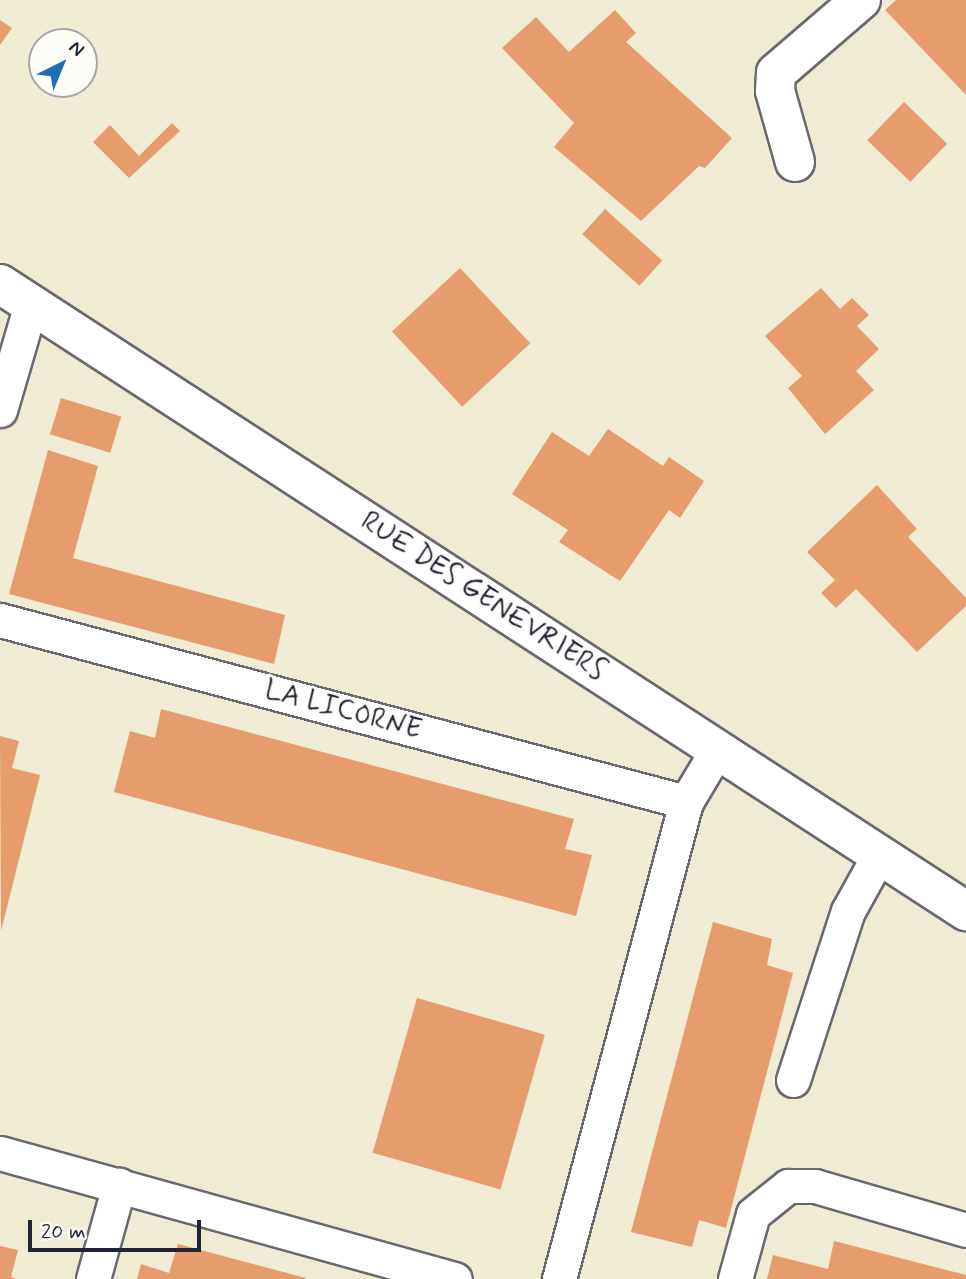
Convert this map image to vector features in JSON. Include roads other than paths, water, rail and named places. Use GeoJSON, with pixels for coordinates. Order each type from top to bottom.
{"type":"FeatureCollection","features":[{"type":"Feature","properties":{"kind":"street"},"geometry":{"type":"LineString","coordinates":[[795,162],[775,91],[776,72],[861,0]]}},
{"type":"Feature","properties":{"kind":"street","name":"RUE DES GENEVRIERS"},"geometry":{"type":"LineString","coordinates":[[16,294],[966,911]]}},
{"type":"Feature","properties":{"kind":"lane"},"geometry":{"type":"LineString","coordinates":[[0,410],[16,294]]}},
{"type":"Feature","properties":{"kind":"lane","name":"LA LICORNE"},"geometry":{"type":"LineString","coordinates":[[0,620],[686,802]]}},
{"type":"Feature","properties":{"kind":"lane"},"geometry":{"type":"LineString","coordinates":[[559,1279],[686,802],[717,750]]}},
{"type":"Feature","properties":{"kind":"lane"},"geometry":{"type":"LineString","coordinates":[[793,1080],[848,912],[879,855]]}},
{"type":"Feature","properties":{"kind":"lane"},"geometry":{"type":"LineString","coordinates":[[0,1153],[455,1279]]}},
{"type":"Feature","properties":{"kind":"lane"},"geometry":{"type":"LineString","coordinates":[[93,1279],[119,1185]]}},
{"type":"Feature","properties":{"kind":"lane"},"geometry":{"type":"LineString","coordinates":[[735,1279],[753,1214],[762,1202],[788,1186],[814,1186],[966,1230]]}}]}
